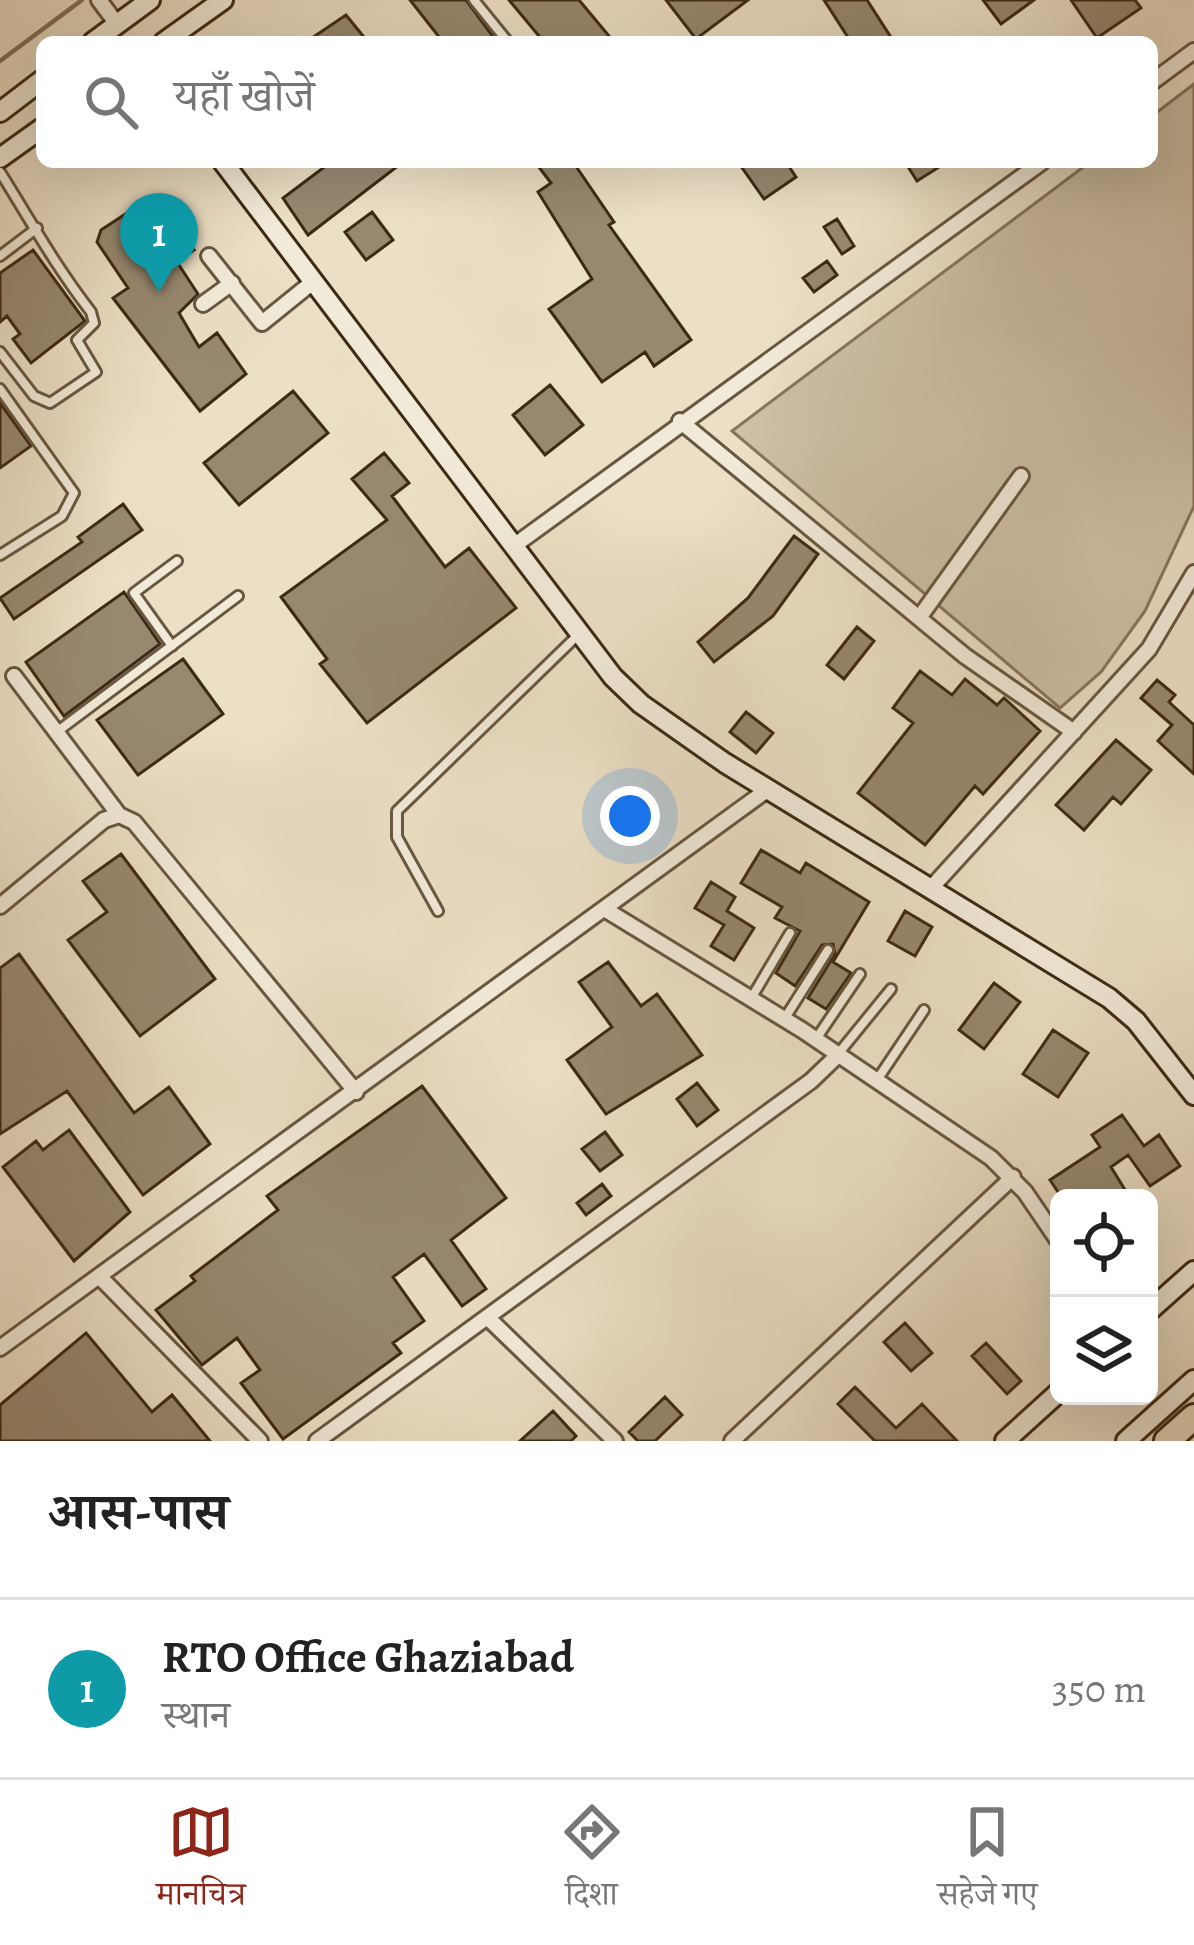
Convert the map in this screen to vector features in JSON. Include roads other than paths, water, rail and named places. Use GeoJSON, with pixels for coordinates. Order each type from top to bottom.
{"type":"FeatureCollection","features":[{"type":"Feature","properties":{"kind":"highway"},"geometry":{"type":"LineString","coordinates":[[1167,1441],[1194,1417]]}},
{"type":"Feature","properties":{"kind":"street"},"geometry":{"type":"LineString","coordinates":[[99,0],[126,36]]}},
{"type":"Feature","properties":{"kind":"street"},"geometry":{"type":"LineString","coordinates":[[101,36],[151,0]]}},
{"type":"Feature","properties":{"kind":"street"},"geometry":{"type":"LineString","coordinates":[[172,36],[223,0]]}},
{"type":"Feature","properties":{"kind":"street"},"geometry":{"type":"LineString","coordinates":[[1158,78],[1194,51]]}},
{"type":"Feature","properties":{"kind":"street"},"geometry":{"type":"LineString","coordinates":[[0,112],[36,85]]}},
{"type":"Feature","properties":{"kind":"street"},"geometry":{"type":"LineString","coordinates":[[0,158],[36,132]]}},
{"type":"Feature","properties":{"kind":"street"},"geometry":{"type":"LineString","coordinates":[[229,168],[581,632],[641,704],[767,790],[1121,1007],[1194,1095]]}},
{"type":"Feature","properties":{"kind":"street"},"geometry":{"type":"LineString","coordinates":[[515,544],[1034,168]]}},
{"type":"Feature","properties":{"kind":"street"},"geometry":{"type":"LineString","coordinates":[[209,256],[262,323],[314,281]]}},
{"type":"Feature","properties":{"kind":"street"},"geometry":{"type":"LineString","coordinates":[[203,304],[232,283]]}},
{"type":"Feature","properties":{"kind":"street"},"geometry":{"type":"LineString","coordinates":[[680,421],[920,618],[1074,732]]}},
{"type":"Feature","properties":{"kind":"street"},"geometry":{"type":"LineString","coordinates":[[920,618],[1021,476]]}},
{"type":"Feature","properties":{"kind":"street"},"geometry":{"type":"LineString","coordinates":[[932,887],[1148,650],[1194,573]]}},
{"type":"Feature","properties":{"kind":"street"},"geometry":{"type":"LineString","coordinates":[[14,676],[119,815],[134,822],[356,1092]]}},
{"type":"Feature","properties":{"kind":"street"},"geometry":{"type":"LineString","coordinates":[[0,1348],[767,790]]}},
{"type":"Feature","properties":{"kind":"street"},"geometry":{"type":"LineString","coordinates":[[0,905],[104,820],[119,815]]}},
{"type":"Feature","properties":{"kind":"street"},"geometry":{"type":"LineString","coordinates":[[606,910],[752,998],[1013,1177],[1050,1229]]}},
{"type":"Feature","properties":{"kind":"street"},"geometry":{"type":"LineString","coordinates":[[317,1441],[811,1081],[837,1056]]}},
{"type":"Feature","properties":{"kind":"street"},"geometry":{"type":"LineString","coordinates":[[732,1441],[1013,1177]]}},
{"type":"Feature","properties":{"kind":"street"},"geometry":{"type":"LineString","coordinates":[[1158,1303],[1194,1271]]}},
{"type":"Feature","properties":{"kind":"street"},"geometry":{"type":"LineString","coordinates":[[100,1276],[260,1441]]}},
{"type":"Feature","properties":{"kind":"street"},"geometry":{"type":"LineString","coordinates":[[488,1318],[615,1441]]}},
{"type":"Feature","properties":{"kind":"street"},"geometry":{"type":"LineString","coordinates":[[1126,1441],[1194,1380]]}},
{"type":"Feature","properties":{"kind":"street"},"geometry":{"type":"LineString","coordinates":[[1005,1441],[1050,1400]]}},
{"type":"Feature","properties":{"kind":"lane"},"geometry":{"type":"LineString","coordinates":[[474,0],[503,36]]}},
{"type":"Feature","properties":{"kind":"lane"},"geometry":{"type":"LineString","coordinates":[[0,172],[37,228],[43,251],[94,317],[77,340],[96,372],[50,404],[34,397],[0,352]]}},
{"type":"Feature","properties":{"kind":"lane"},"geometry":{"type":"LineString","coordinates":[[0,256],[37,228]]}},
{"type":"Feature","properties":{"kind":"lane"},"geometry":{"type":"LineString","coordinates":[[0,389],[74,493],[62,516],[0,555]]}},
{"type":"Feature","properties":{"kind":"lane"},"geometry":{"type":"LineString","coordinates":[[172,646],[134,593],[177,561]]}},
{"type":"Feature","properties":{"kind":"lane"},"geometry":{"type":"LineString","coordinates":[[58,731],[238,596]]}},
{"type":"Feature","properties":{"kind":"lane"},"geometry":{"type":"LineString","coordinates":[[438,911],[397,837],[398,811],[581,632]]}},
{"type":"Feature","properties":{"kind":"lane"},"geometry":{"type":"LineString","coordinates":[[752,998],[790,933]]}},
{"type":"Feature","properties":{"kind":"lane"},"geometry":{"type":"LineString","coordinates":[[784,1019],[828,950]]}},
{"type":"Feature","properties":{"kind":"lane"},"geometry":{"type":"LineString","coordinates":[[815,1040],[860,974]]}},
{"type":"Feature","properties":{"kind":"lane"},"geometry":{"type":"LineString","coordinates":[[837,1056],[891,989]]}},
{"type":"Feature","properties":{"kind":"lane"},"geometry":{"type":"LineString","coordinates":[[876,1082],[924,1010]]}},
{"type":"Feature","properties":{"kind":"waterway"},"geometry":{"type":"LineString","coordinates":[[0,61],[82,0]]}},
{"type":"Feature","properties":{"kind":"place","name":"RTO Office Ghaziabad"},"geometry":{"type":"Point","coordinates":[159,292]}}]}
